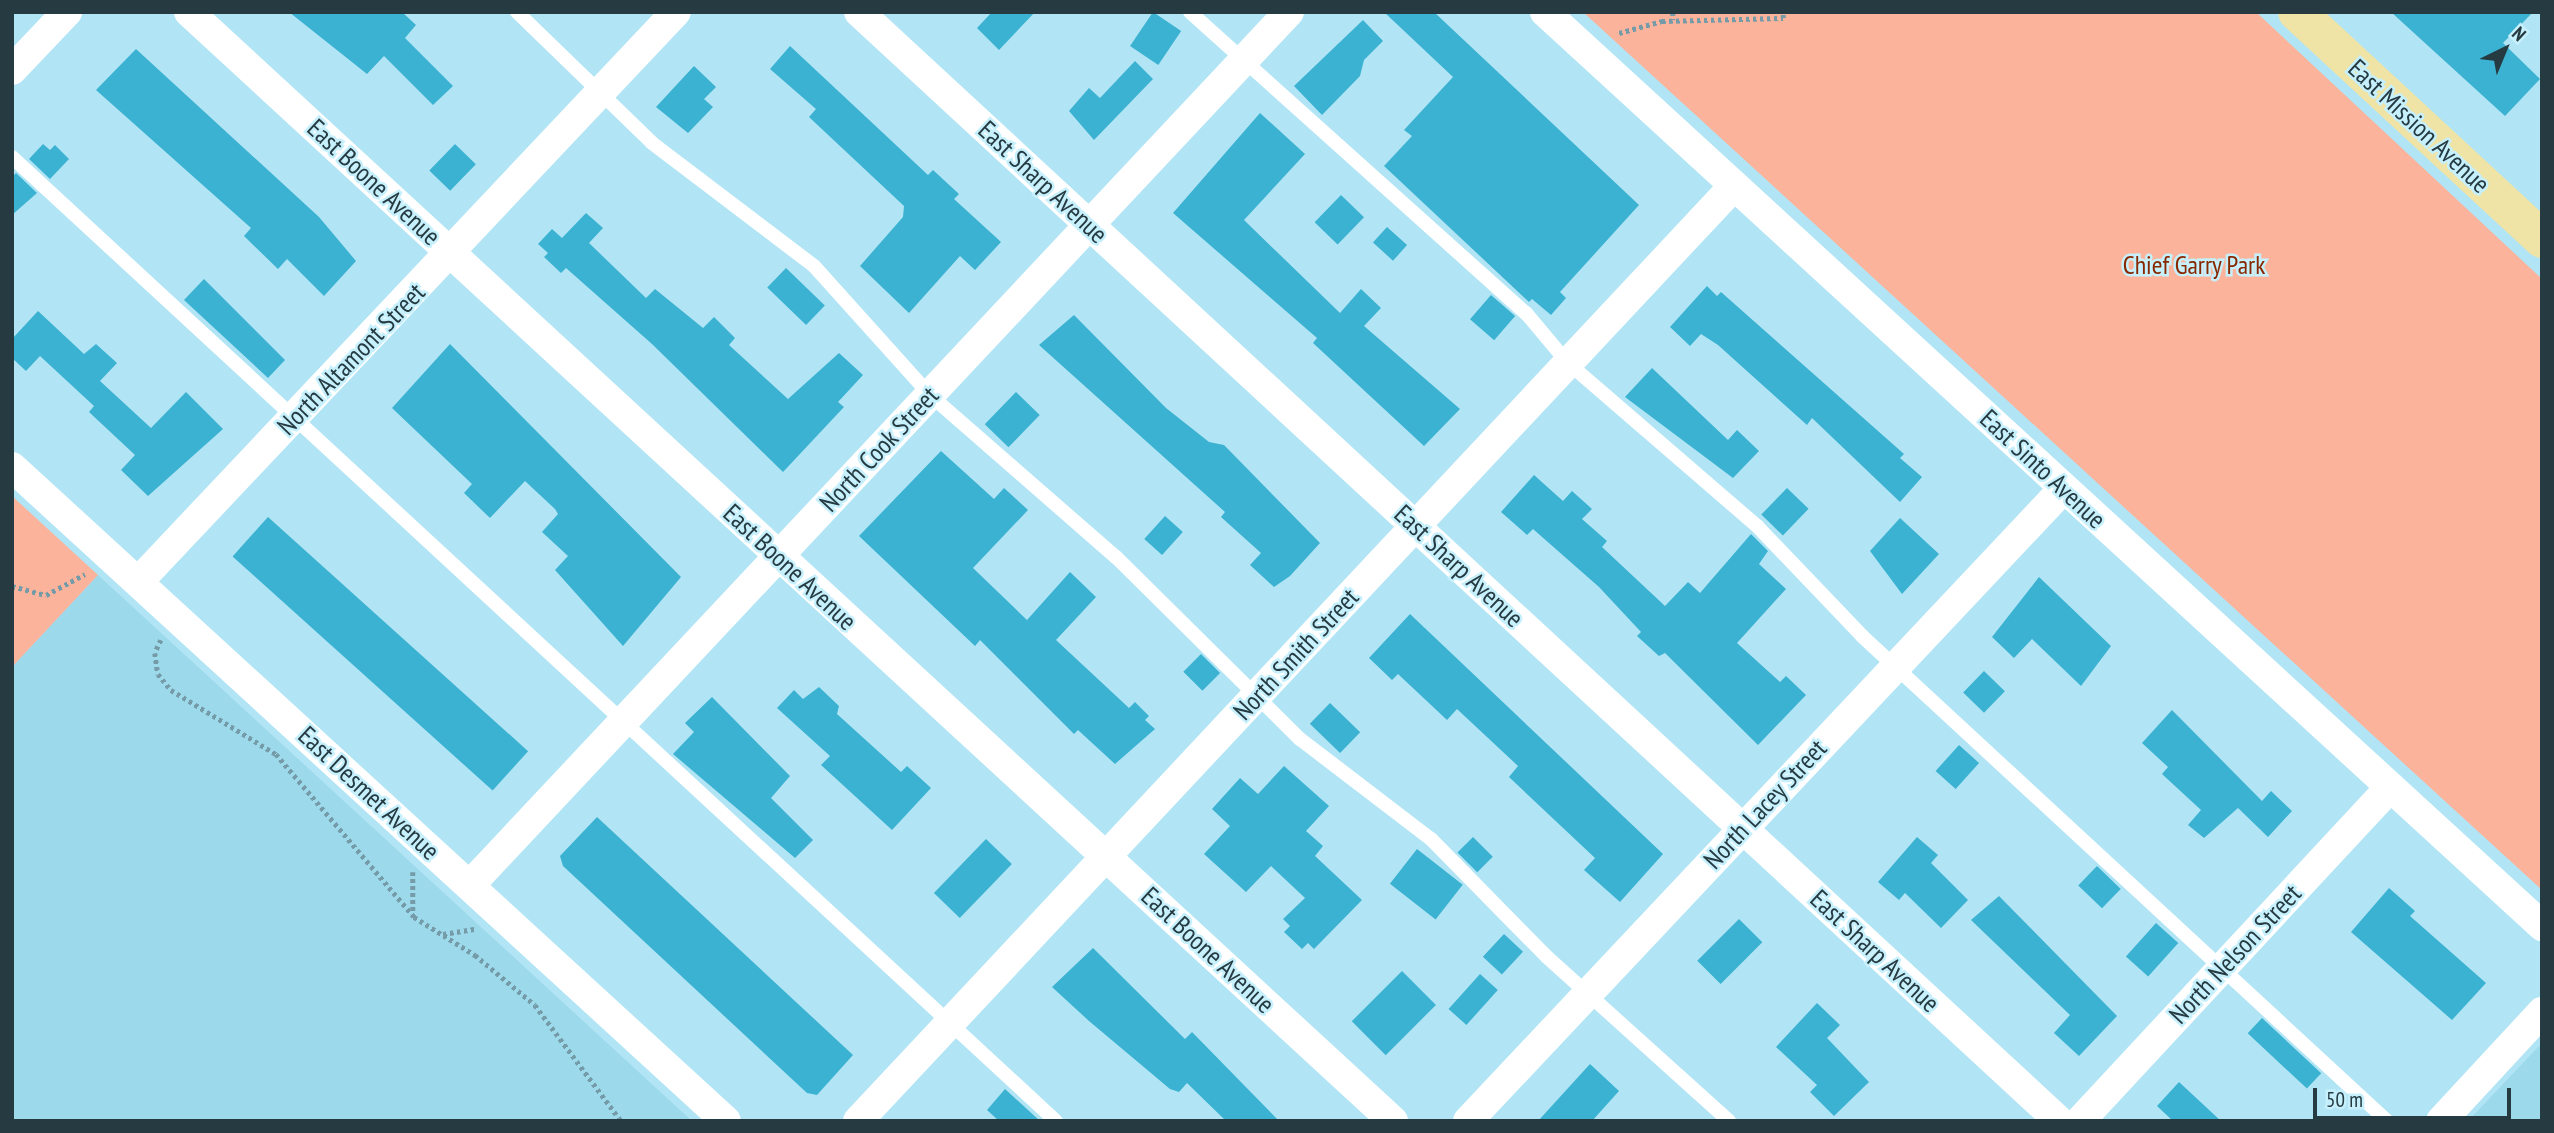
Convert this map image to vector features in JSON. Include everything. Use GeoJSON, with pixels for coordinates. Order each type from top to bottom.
{"type":"FeatureCollection","features":[{"type":"Feature","properties":{"kind":"main road","name":"East Mission Avenue"},"geometry":{"type":"LineString","coordinates":[[2313,18],[2542,239]]}},
{"type":"Feature","properties":{"kind":"street"},"geometry":{"type":"LineString","coordinates":[[12,70],[67,12]]}},
{"type":"Feature","properties":{"kind":"street","name":"East Boone Avenue"},"geometry":{"type":"LineString","coordinates":[[189,12],[1393,1121]]}},
{"type":"Feature","properties":{"kind":"street","name":"North Altamont Street"},"geometry":{"type":"LineString","coordinates":[[139,581],[676,12]]}},
{"type":"Feature","properties":{"kind":"street","name":"East Sharp Avenue"},"geometry":{"type":"LineString","coordinates":[[859,12],[2059,1121]]}},
{"type":"Feature","properties":{"kind":"street","name":"North Cook Street"},"geometry":{"type":"LineString","coordinates":[[470,885],[1289,12]]}},
{"type":"Feature","properties":{"kind":"street","name":"East Sinto Avenue"},"geometry":{"type":"LineString","coordinates":[[1545,12],[2542,926]]}},
{"type":"Feature","properties":{"kind":"street","name":"North Smith Street"},"geometry":{"type":"LineString","coordinates":[[858,1121],[1734,186]]}},
{"type":"Feature","properties":{"kind":"street","name":"East Desmet Avenue"},"geometry":{"type":"LineString","coordinates":[[12,467],[726,1121]]}},
{"type":"Feature","properties":{"kind":"street","name":"North Lacey Street"},"geometry":{"type":"LineString","coordinates":[[1468,1121],[2064,488]]}},
{"type":"Feature","properties":{"kind":"street","name":"North Nelson Street"},"geometry":{"type":"LineString","coordinates":[[2080,1121],[2390,788]]}},
{"type":"Feature","properties":{"kind":"street"},"geometry":{"type":"LineString","coordinates":[[2441,1121],[2542,1012]]}},
{"type":"Feature","properties":{"kind":"lane"},"geometry":{"type":"LineString","coordinates":[[517,12],[652,143],[814,266],[930,395],[1116,557],[1343,775],[1431,839],[1589,992],[1728,1121]]}},
{"type":"Feature","properties":{"kind":"lane"},"geometry":{"type":"LineString","coordinates":[[1189,12],[1526,313],[1567,362],[1758,527],[1895,665],[2224,967],[2387,1121]]}},
{"type":"Feature","properties":{"kind":"lane"},"geometry":{"type":"LineString","coordinates":[[12,157],[625,720],[1056,1121]]}},
{"type":"Feature","properties":{"kind":"path"},"geometry":{"type":"LineString","coordinates":[[1673,12],[1673,20]]}},
{"type":"Feature","properties":{"kind":"path"},"geometry":{"type":"LineString","coordinates":[[1619,33],[1673,20],[1783,18],[1783,12]]}},
{"type":"Feature","properties":{"kind":"path"},"geometry":{"type":"LineString","coordinates":[[12,586],[46,595],[85,574]]}},
{"type":"Feature","properties":{"kind":"path"},"geometry":{"type":"LineString","coordinates":[[181,619],[155,653],[158,674],[171,690],[276,754],[414,917],[475,955],[534,1005],[621,1121]]}},
{"type":"Feature","properties":{"kind":"path"},"geometry":{"type":"LineString","coordinates":[[414,917],[411,873],[428,847]]}},
{"type":"Feature","properties":{"kind":"shaded area"},"geometry":{"type":"Polygon","coordinates":[[[98,575],[692,1121],[12,1121],[12,667],[98,575]]]}},
{"type":"Feature","properties":{"kind":"shaded area"},"geometry":{"type":"Polygon","coordinates":[[[2542,1043],[2542,1121],[2468,1121],[2542,1043]]]}},
{"type":"Feature","properties":{"kind":"green space","name":"Chief Garry Park"},"geometry":{"type":"Polygon","coordinates":[[[1583,12],[2256,12],[2542,279],[2542,890],[1583,12]]]}},
{"type":"Feature","properties":{"kind":"green space"},"geometry":{"type":"Polygon","coordinates":[[[12,496],[98,575],[12,667],[12,496]]]}},
{"type":"Feature","properties":{"kind":"building"},"geometry":{"type":"Polygon","coordinates":[[[289,12],[402,12],[416,25],[405,38],[453,86],[433,105],[384,56],[367,74],[289,12]]]}},
{"type":"Feature","properties":{"kind":"building"},"geometry":{"type":"Polygon","coordinates":[[[992,12],[1035,12],[999,50],[977,28],[992,12]]]}},
{"type":"Feature","properties":{"kind":"building"},"geometry":{"type":"Polygon","coordinates":[[[1153,12],[1181,31],[1158,65],[1130,46],[1153,12]]]}},
{"type":"Feature","properties":{"kind":"building"},"geometry":{"type":"Polygon","coordinates":[[[1384,12],[1434,12],[1639,205],[1560,292],[1566,298],[1551,315],[1532,299],[1529,302],[1384,166],[1412,136],[1404,130],[1453,77],[1384,12]]]}},
{"type":"Feature","properties":{"kind":"building"},"geometry":{"type":"Polygon","coordinates":[[[2391,12],[2533,12],[2503,43],[2540,79],[2505,116],[2391,12]]]}},
{"type":"Feature","properties":{"kind":"building"},"geometry":{"type":"Polygon","coordinates":[[[1363,20],[1383,41],[1364,60],[1360,76],[1322,115],[1294,86],[1363,20]]]}},
{"type":"Feature","properties":{"kind":"building"},"geometry":{"type":"Polygon","coordinates":[[[790,46],[928,175],[933,170],[959,194],[954,199],[1001,242],[975,270],[960,256],[909,313],[860,266],[903,217],[904,206],[809,117],[816,109],[770,69],[790,46]]]}},
{"type":"Feature","properties":{"kind":"building"},"geometry":{"type":"Polygon","coordinates":[[[136,49],[319,217],[356,261],[324,296],[287,259],[278,269],[244,236],[251,228],[96,90],[136,49]]]}},
{"type":"Feature","properties":{"kind":"building"},"geometry":{"type":"Polygon","coordinates":[[[1135,61],[1153,79],[1094,140],[1069,111],[1089,88],[1100,98],[1135,61]]]}},
{"type":"Feature","properties":{"kind":"building"},"geometry":{"type":"Polygon","coordinates":[[[694,66],[716,87],[704,99],[713,107],[688,133],[656,107],[694,66]]]}},
{"type":"Feature","properties":{"kind":"building"},"geometry":{"type":"Polygon","coordinates":[[[1260,113],[1305,154],[1244,220],[1340,313],[1361,289],[1381,308],[1364,326],[1460,409],[1424,446],[1313,343],[1317,338],[1173,213],[1260,113]]]}},
{"type":"Feature","properties":{"kind":"building"},"geometry":{"type":"Polygon","coordinates":[[[43,144],[50,150],[55,145],[69,159],[50,179],[29,159],[43,144]]]}},
{"type":"Feature","properties":{"kind":"building"},"geometry":{"type":"Polygon","coordinates":[[[455,144],[476,164],[450,191],[429,171],[455,144]]]}},
{"type":"Feature","properties":{"kind":"building"},"geometry":{"type":"Polygon","coordinates":[[[16,173],[37,193],[12,215],[12,177],[16,173]]]}},
{"type":"Feature","properties":{"kind":"building"},"geometry":{"type":"Polygon","coordinates":[[[1341,195],[1364,217],[1338,245],[1315,222],[1341,195]]]}},
{"type":"Feature","properties":{"kind":"building"},"geometry":{"type":"Polygon","coordinates":[[[586,213],[603,228],[589,243],[646,298],[655,289],[703,328],[714,317],[735,338],[729,345],[788,399],[839,353],[863,375],[838,402],[844,407],[783,472],[652,344],[566,268],[561,273],[544,257],[548,253],[538,244],[552,229],[562,238],[586,213]]]}},
{"type":"Feature","properties":{"kind":"building"},"geometry":{"type":"Polygon","coordinates":[[[1387,227],[1407,245],[1393,261],[1373,243],[1387,227]]]}},
{"type":"Feature","properties":{"kind":"building"},"geometry":{"type":"Polygon","coordinates":[[[786,268],[825,306],[806,325],[767,287],[786,268]]]}},
{"type":"Feature","properties":{"kind":"building"},"geometry":{"type":"Polygon","coordinates":[[[204,279],[285,360],[268,378],[184,300],[204,279]]]}},
{"type":"Feature","properties":{"kind":"building"},"geometry":{"type":"Polygon","coordinates":[[[1707,286],[1717,296],[1721,292],[1904,454],[1900,458],[1922,477],[1900,502],[1812,418],[1807,425],[1718,345],[1701,334],[1690,346],[1670,327],[1707,286]]]}},
{"type":"Feature","properties":{"kind":"building"},"geometry":{"type":"Polygon","coordinates":[[[1491,295],[1515,316],[1494,340],[1470,319],[1491,295]]]}},
{"type":"Feature","properties":{"kind":"building"},"geometry":{"type":"Polygon","coordinates":[[[38,311],[84,354],[96,344],[117,363],[100,381],[151,428],[186,392],[223,429],[148,496],[121,470],[135,455],[89,412],[94,406],[40,356],[26,371],[12,358],[12,339],[38,311]]]}},
{"type":"Feature","properties":{"kind":"building"},"geometry":{"type":"Polygon","coordinates":[[[1074,315],[1166,408],[1209,442],[1224,445],[1320,543],[1290,576],[1274,587],[1250,565],[1261,553],[1221,517],[1225,512],[1039,345],[1074,315]]]}},
{"type":"Feature","properties":{"kind":"building"},"geometry":{"type":"Polygon","coordinates":[[[450,344],[681,577],[623,646],[555,570],[568,556],[542,532],[558,514],[555,509],[525,481],[490,518],[464,493],[472,484],[392,408],[450,344]]]}},
{"type":"Feature","properties":{"kind":"building"},"geometry":{"type":"Polygon","coordinates":[[[1652,368],[1728,440],[1737,430],[1759,451],[1733,478],[1625,397],[1652,368]]]}},
{"type":"Feature","properties":{"kind":"building"},"geometry":{"type":"Polygon","coordinates":[[[1016,392],[1040,415],[1008,447],[985,424],[1016,392]]]}},
{"type":"Feature","properties":{"kind":"building"},"geometry":{"type":"Polygon","coordinates":[[[941,451],[994,499],[1004,488],[1028,510],[973,568],[1027,620],[1070,572],[1096,597],[1056,640],[1129,708],[1135,702],[1149,716],[1145,720],[1155,729],[1115,764],[1078,730],[1074,734],[980,640],[975,646],[859,536],[941,451]]]}},
{"type":"Feature","properties":{"kind":"building"},"geometry":{"type":"Polygon","coordinates":[[[1534,475],[1563,501],[1572,491],[1592,509],[1582,519],[1607,541],[1602,547],[1665,606],[1688,582],[1700,593],[1751,534],[1768,551],[1759,564],[1786,589],[1737,643],[1780,682],[1786,676],[1806,695],[1758,745],[1665,653],[1659,656],[1637,636],[1641,632],[1599,587],[1533,529],[1527,535],[1501,512],[1534,475]]]}},
{"type":"Feature","properties":{"kind":"building"},"geometry":{"type":"Polygon","coordinates":[[[1787,488],[1809,509],[1783,535],[1761,515],[1787,488]]]}},
{"type":"Feature","properties":{"kind":"building"},"geometry":{"type":"Polygon","coordinates":[[[1165,516],[1183,532],[1162,555],[1144,539],[1165,516]]]}},
{"type":"Feature","properties":{"kind":"building"},"geometry":{"type":"Polygon","coordinates":[[[268,517],[528,751],[493,791],[233,556],[268,517]]]}},
{"type":"Feature","properties":{"kind":"building"},"geometry":{"type":"Polygon","coordinates":[[[1900,518],[1939,554],[1902,594],[1870,551],[1900,518]]]}},
{"type":"Feature","properties":{"kind":"building"},"geometry":{"type":"Polygon","coordinates":[[[2039,577],[2111,646],[2081,686],[2032,639],[2014,658],[1992,637],[2039,577]]]}},
{"type":"Feature","properties":{"kind":"building"},"geometry":{"type":"Polygon","coordinates":[[[1410,614],[1663,854],[1620,902],[1584,870],[1595,858],[1509,777],[1518,766],[1457,709],[1447,720],[1398,674],[1392,680],[1369,658],[1410,614]]]}},
{"type":"Feature","properties":{"kind":"building"},"geometry":{"type":"Polygon","coordinates":[[[1201,654],[1220,673],[1202,691],[1183,672],[1201,654]]]}},
{"type":"Feature","properties":{"kind":"building"},"geometry":{"type":"Polygon","coordinates":[[[1984,671],[2005,691],[1984,713],[1963,693],[1984,671]]]}},
{"type":"Feature","properties":{"kind":"building"},"geometry":{"type":"Polygon","coordinates":[[[819,687],[839,706],[837,714],[901,772],[907,766],[931,788],[892,830],[821,765],[830,756],[777,708],[794,690],[803,699],[819,687]]]}},
{"type":"Feature","properties":{"kind":"building"},"geometry":{"type":"Polygon","coordinates":[[[712,697],[790,776],[771,798],[813,840],[795,858],[673,754],[694,732],[685,723],[712,697]]]}},
{"type":"Feature","properties":{"kind":"building"},"geometry":{"type":"Polygon","coordinates":[[[1330,703],[1360,732],[1340,753],[1310,724],[1330,703]]]}},
{"type":"Feature","properties":{"kind":"building"},"geometry":{"type":"Polygon","coordinates":[[[2172,710],[2262,801],[2271,791],[2292,811],[2268,837],[2238,808],[2204,838],[2188,825],[2201,810],[2162,774],[2168,767],[2142,743],[2172,710]]]}},
{"type":"Feature","properties":{"kind":"building"},"geometry":{"type":"Polygon","coordinates":[[[1959,745],[1979,763],[1956,789],[1936,771],[1959,745]]]}},
{"type":"Feature","properties":{"kind":"building"},"geometry":{"type":"Polygon","coordinates":[[[1284,766],[1329,806],[1306,831],[1323,846],[1315,856],[1362,900],[1314,949],[1308,943],[1302,949],[1284,932],[1290,926],[1283,919],[1305,898],[1271,866],[1246,892],[1204,854],[1230,826],[1212,809],[1240,778],[1258,794],[1284,766]]]}},
{"type":"Feature","properties":{"kind":"building"},"geometry":{"type":"Polygon","coordinates":[[[597,817],[853,1055],[817,1095],[807,1093],[563,866],[560,856],[597,817]]]}},
{"type":"Feature","properties":{"kind":"building"},"geometry":{"type":"Polygon","coordinates":[[[1473,837],[1493,857],[1477,872],[1457,853],[1473,837]]]}},
{"type":"Feature","properties":{"kind":"building"},"geometry":{"type":"Polygon","coordinates":[[[1917,837],[1938,855],[1931,863],[1968,900],[1941,928],[1905,893],[1899,900],[1878,882],[1917,837]]]}},
{"type":"Feature","properties":{"kind":"building"},"geometry":{"type":"Polygon","coordinates":[[[986,839],[1012,864],[960,918],[934,893],[986,839]]]}},
{"type":"Feature","properties":{"kind":"building"},"geometry":{"type":"Polygon","coordinates":[[[1417,849],[1463,885],[1436,919],[1390,884],[1417,849]]]}},
{"type":"Feature","properties":{"kind":"building"},"geometry":{"type":"Polygon","coordinates":[[[2097,866],[2121,889],[2102,908],[2078,885],[2097,866]]]}},
{"type":"Feature","properties":{"kind":"building"},"geometry":{"type":"Polygon","coordinates":[[[2389,888],[2415,911],[2410,916],[2486,983],[2452,1020],[2351,932],[2389,888]]]}},
{"type":"Feature","properties":{"kind":"building"},"geometry":{"type":"Polygon","coordinates":[[[1999,896],[2117,1016],[2079,1056],[2054,1033],[2070,1015],[1971,920],[1999,896]]]}},
{"type":"Feature","properties":{"kind":"building"},"geometry":{"type":"Polygon","coordinates":[[[1739,919],[1762,942],[1721,984],[1697,961],[1739,919]]]}},
{"type":"Feature","properties":{"kind":"building"},"geometry":{"type":"Polygon","coordinates":[[[2156,923],[2178,943],[2148,977],[2126,956],[2156,923]]]}},
{"type":"Feature","properties":{"kind":"building"},"geometry":{"type":"Polygon","coordinates":[[[1504,934],[1523,952],[1502,974],[1483,957],[1504,934]]]}},
{"type":"Feature","properties":{"kind":"building"},"geometry":{"type":"Polygon","coordinates":[[[1093,948],[1185,1039],[1192,1032],[1279,1121],[1226,1121],[1187,1083],[1179,1092],[1170,1089],[1052,987],[1093,948]]]}},
{"type":"Feature","properties":{"kind":"building"},"geometry":{"type":"Polygon","coordinates":[[[1402,971],[1436,1005],[1386,1055],[1352,1021],[1402,971]]]}},
{"type":"Feature","properties":{"kind":"building"},"geometry":{"type":"Polygon","coordinates":[[[1480,974],[1498,990],[1466,1025],[1449,1009],[1480,974]]]}},
{"type":"Feature","properties":{"kind":"building"},"geometry":{"type":"Polygon","coordinates":[[[1817,1003],[1840,1025],[1827,1038],[1869,1082],[1834,1116],[1810,1092],[1817,1085],[1776,1047],[1817,1003]]]}},
{"type":"Feature","properties":{"kind":"building"},"geometry":{"type":"Polygon","coordinates":[[[2262,1018],[2321,1073],[2307,1089],[2248,1033],[2262,1018]]]}},
{"type":"Feature","properties":{"kind":"building"},"geometry":{"type":"Polygon","coordinates":[[[1590,1064],[1619,1091],[1592,1121],[1538,1121],[1590,1064]]]}},
{"type":"Feature","properties":{"kind":"building"},"geometry":{"type":"Polygon","coordinates":[[[2179,1082],[2221,1121],[2173,1121],[2157,1106],[2179,1082]]]}},
{"type":"Feature","properties":{"kind":"building"},"geometry":{"type":"Polygon","coordinates":[[[1005,1089],[1040,1121],[999,1121],[987,1110],[1005,1089]]]}}]}
